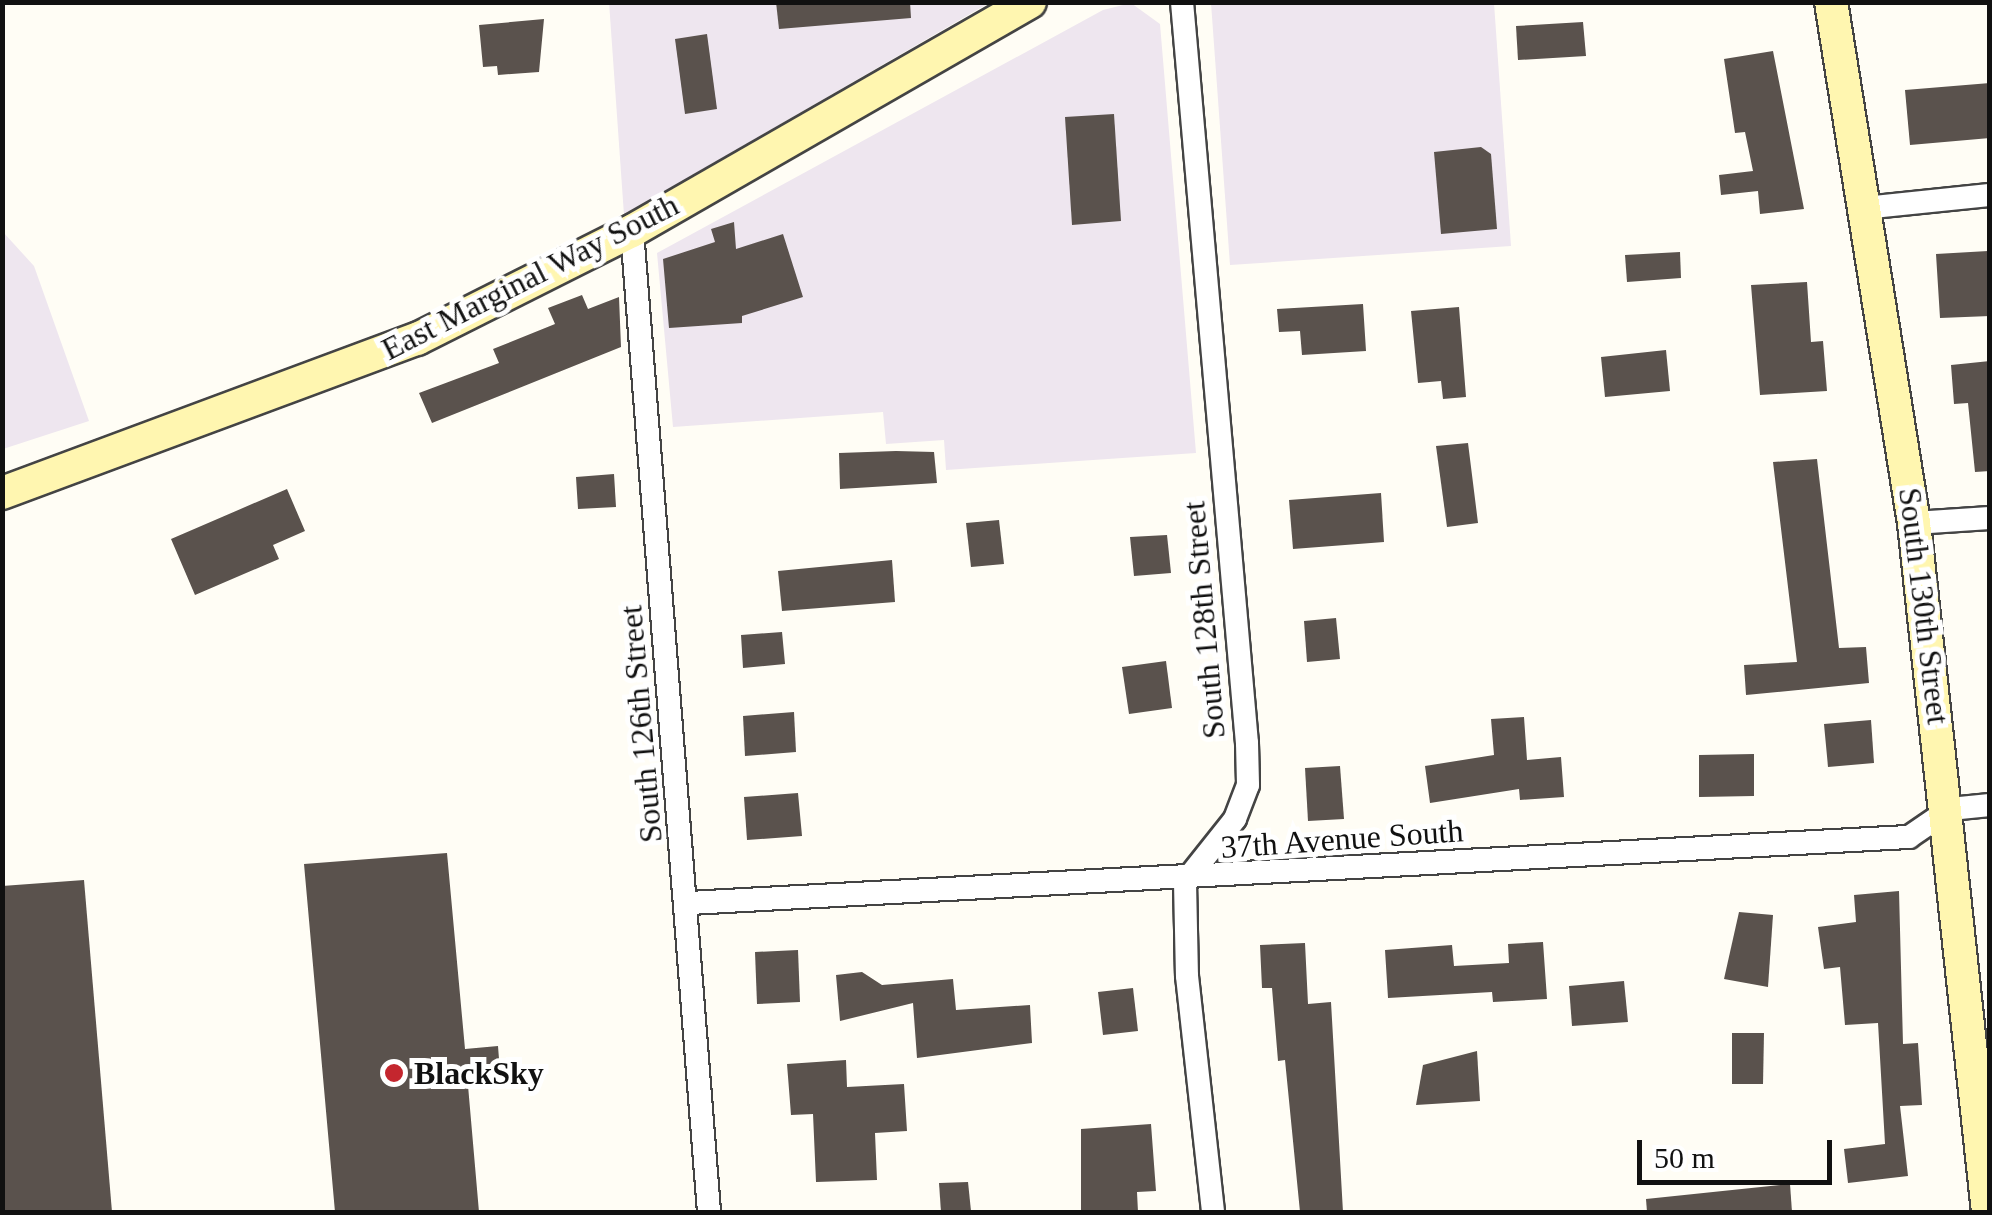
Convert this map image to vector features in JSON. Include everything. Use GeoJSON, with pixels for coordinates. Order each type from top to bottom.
{"type":"FeatureCollection","features":[{"type":"Feature","properties":{"kind":"street","name":"East Marginal Way South"},"geometry":{"type":"LineString","coordinates":[[2,493],[417,339],[632,231],[1030,2]]}},
{"type":"Feature","properties":{"kind":"street","name":"South 128th Street"},"geometry":{"type":"LineString","coordinates":[[1182,2],[1248,771],[1235,820],[1186,882]]}},
{"type":"Feature","properties":{"kind":"street","name":"South 130th Street"},"geometry":{"type":"LineString","coordinates":[[1831,2],[1914,523],[1950,808],[1988,1212]]}},
{"type":"Feature","properties":{"kind":"street"},"geometry":{"type":"LineString","coordinates":[[1864,208],[1990,195]]}},
{"type":"Feature","properties":{"kind":"street","name":"South 126th Street"},"geometry":{"type":"LineString","coordinates":[[632,231],[689,903],[708,1212]]}},
{"type":"Feature","properties":{"kind":"street"},"geometry":{"type":"LineString","coordinates":[[1914,523],[1990,518]]}},
{"type":"Feature","properties":{"kind":"street"},"geometry":{"type":"LineString","coordinates":[[1950,808],[1990,805]]}},
{"type":"Feature","properties":{"kind":"street","name":"37th Avenue South"},"geometry":{"type":"LineString","coordinates":[[689,903],[990,882],[1186,882],[1909,837],[1950,808]]}},
{"type":"Feature","properties":{"kind":"street"},"geometry":{"type":"LineString","coordinates":[[1186,882],[1187,976],[1213,1212]]}},
{"type":"Feature","properties":{"kind":"shaded area"},"geometry":{"type":"Polygon","coordinates":[[[609,2],[989,3],[624,215],[609,2]]]}},
{"type":"Feature","properties":{"kind":"shaded area"},"geometry":{"type":"Polygon","coordinates":[[[1131,3],[1160,24],[1196,453],[946,470],[944,440],[886,444],[883,412],[673,427],[657,253],[1103,10],[1131,3]]]}},
{"type":"Feature","properties":{"kind":"shaded area"},"geometry":{"type":"Polygon","coordinates":[[[1211,3],[1494,3],[1511,246],[1230,265],[1211,3]]]}},
{"type":"Feature","properties":{"kind":"shaded area"},"geometry":{"type":"Polygon","coordinates":[[[3,232],[34,266],[89,421],[3,449],[3,232]]]}},
{"type":"Feature","properties":{"kind":"building"},"geometry":{"type":"Polygon","coordinates":[[[776,2],[910,2],[911,18],[779,29],[776,2]]]}},
{"type":"Feature","properties":{"kind":"building"},"geometry":{"type":"Polygon","coordinates":[[[544,19],[539,72],[498,75],[497,66],[483,67],[479,25],[544,19]]]}},
{"type":"Feature","properties":{"kind":"building"},"geometry":{"type":"Polygon","coordinates":[[[1583,22],[1586,56],[1518,60],[1516,26],[1583,22]]]}},
{"type":"Feature","properties":{"kind":"building"},"geometry":{"type":"Polygon","coordinates":[[[707,34],[717,109],[685,114],[675,39],[707,34]]]}},
{"type":"Feature","properties":{"kind":"building"},"geometry":{"type":"Polygon","coordinates":[[[1773,51],[1804,209],[1760,214],[1758,191],[1721,195],[1719,175],[1753,171],[1745,132],[1735,133],[1724,59],[1773,51]]]}},
{"type":"Feature","properties":{"kind":"building"},"geometry":{"type":"Polygon","coordinates":[[[1990,83],[1990,138],[1910,145],[1905,90],[1990,83]]]}},
{"type":"Feature","properties":{"kind":"building"},"geometry":{"type":"Polygon","coordinates":[[[1114,114],[1121,221],[1072,225],[1065,117],[1114,114]]]}},
{"type":"Feature","properties":{"kind":"building"},"geometry":{"type":"Polygon","coordinates":[[[1481,147],[1491,154],[1497,229],[1441,234],[1434,152],[1481,147]]]}},
{"type":"Feature","properties":{"kind":"building"},"geometry":{"type":"Polygon","coordinates":[[[734,222],[736,249],[783,234],[803,297],[742,316],[742,323],[669,328],[663,259],[715,242],[711,229],[734,222]]]}},
{"type":"Feature","properties":{"kind":"building"},"geometry":{"type":"Polygon","coordinates":[[[1988,251],[1990,316],[1940,318],[1936,254],[1988,251]]]}},
{"type":"Feature","properties":{"kind":"building"},"geometry":{"type":"Polygon","coordinates":[[[1680,252],[1681,278],[1627,282],[1625,255],[1680,252]]]}},
{"type":"Feature","properties":{"kind":"building"},"geometry":{"type":"Polygon","coordinates":[[[1807,282],[1811,342],[1823,341],[1827,391],[1760,395],[1751,285],[1807,282]]]}},
{"type":"Feature","properties":{"kind":"building"},"geometry":{"type":"Polygon","coordinates":[[[582,295],[588,309],[619,297],[621,347],[432,423],[419,393],[499,363],[493,349],[555,324],[548,308],[582,295]]]}},
{"type":"Feature","properties":{"kind":"building"},"geometry":{"type":"Polygon","coordinates":[[[1363,304],[1366,351],[1302,355],[1300,331],[1279,332],[1277,309],[1363,304]]]}},
{"type":"Feature","properties":{"kind":"building"},"geometry":{"type":"Polygon","coordinates":[[[1459,307],[1466,397],[1443,399],[1441,381],[1418,383],[1411,311],[1459,307]]]}},
{"type":"Feature","properties":{"kind":"building"},"geometry":{"type":"Polygon","coordinates":[[[1666,350],[1670,391],[1605,397],[1601,357],[1666,350]]]}},
{"type":"Feature","properties":{"kind":"building"},"geometry":{"type":"Polygon","coordinates":[[[1990,361],[1990,471],[1975,472],[1968,403],[1954,404],[1951,365],[1990,361]]]}},
{"type":"Feature","properties":{"kind":"building"},"geometry":{"type":"Polygon","coordinates":[[[1468,443],[1478,523],[1447,527],[1436,446],[1468,443]]]}},
{"type":"Feature","properties":{"kind":"building"},"geometry":{"type":"Polygon","coordinates":[[[934,452],[937,483],[840,489],[839,453],[934,452]]]}},
{"type":"Feature","properties":{"kind":"building"},"geometry":{"type":"Polygon","coordinates":[[[1817,459],[1839,648],[1866,647],[1869,683],[1746,695],[1744,665],[1797,662],[1773,462],[1817,459]]]}},
{"type":"Feature","properties":{"kind":"building"},"geometry":{"type":"Polygon","coordinates":[[[614,474],[616,507],[578,509],[576,477],[614,474]]]}},
{"type":"Feature","properties":{"kind":"building"},"geometry":{"type":"Polygon","coordinates":[[[287,489],[305,531],[273,545],[279,559],[195,595],[171,539],[287,489]]]}},
{"type":"Feature","properties":{"kind":"building"},"geometry":{"type":"Polygon","coordinates":[[[1381,493],[1384,542],[1293,549],[1289,500],[1381,493]]]}},
{"type":"Feature","properties":{"kind":"building"},"geometry":{"type":"Polygon","coordinates":[[[999,520],[1004,564],[971,567],[966,523],[999,520]]]}},
{"type":"Feature","properties":{"kind":"building"},"geometry":{"type":"Polygon","coordinates":[[[1167,535],[1171,573],[1134,576],[1130,537],[1167,535]]]}},
{"type":"Feature","properties":{"kind":"building"},"geometry":{"type":"Polygon","coordinates":[[[892,560],[895,602],[782,611],[778,571],[892,560]]]}},
{"type":"Feature","properties":{"kind":"building"},"geometry":{"type":"Polygon","coordinates":[[[1336,618],[1340,659],[1307,662],[1304,621],[1336,618]]]}},
{"type":"Feature","properties":{"kind":"building"},"geometry":{"type":"Polygon","coordinates":[[[782,632],[785,664],[743,668],[741,635],[782,632]]]}},
{"type":"Feature","properties":{"kind":"building"},"geometry":{"type":"Polygon","coordinates":[[[1166,661],[1172,708],[1129,714],[1122,667],[1166,661]]]}},
{"type":"Feature","properties":{"kind":"building"},"geometry":{"type":"Polygon","coordinates":[[[794,712],[796,752],[745,756],[743,716],[794,712]]]}},
{"type":"Feature","properties":{"kind":"building"},"geometry":{"type":"Polygon","coordinates":[[[1524,717],[1527,760],[1561,757],[1564,797],[1520,800],[1519,789],[1430,803],[1425,766],[1494,755],[1491,719],[1524,717]]]}},
{"type":"Feature","properties":{"kind":"building"},"geometry":{"type":"Polygon","coordinates":[[[1871,720],[1874,763],[1828,767],[1824,724],[1871,720]]]}},
{"type":"Feature","properties":{"kind":"building"},"geometry":{"type":"Polygon","coordinates":[[[1754,754],[1754,796],[1699,797],[1699,755],[1754,754]]]}},
{"type":"Feature","properties":{"kind":"building"},"geometry":{"type":"Polygon","coordinates":[[[1340,766],[1344,819],[1308,821],[1305,768],[1340,766]]]}},
{"type":"Feature","properties":{"kind":"building"},"geometry":{"type":"Polygon","coordinates":[[[798,793],[802,836],[747,840],[744,797],[798,793]]]}},
{"type":"Feature","properties":{"kind":"building"},"geometry":{"type":"Polygon","coordinates":[[[447,853],[465,1049],[498,1046],[500,1072],[467,1074],[479,1212],[335,1212],[304,864],[447,853]]]}},
{"type":"Feature","properties":{"kind":"building"},"geometry":{"type":"Polygon","coordinates":[[[84,880],[112,1212],[2,1212],[2,886],[84,880]]]}},
{"type":"Feature","properties":{"kind":"building"},"geometry":{"type":"Polygon","coordinates":[[[1899,891],[1903,1044],[1918,1043],[1922,1105],[1900,1106],[1908,1176],[1848,1183],[1844,1149],[1885,1144],[1878,1023],[1845,1025],[1840,967],[1824,969],[1818,927],[1856,922],[1854,895],[1899,891]]]}},
{"type":"Feature","properties":{"kind":"building"},"geometry":{"type":"Polygon","coordinates":[[[1739,912],[1773,915],[1768,987],[1724,979],[1739,912]]]}},
{"type":"Feature","properties":{"kind":"building"},"geometry":{"type":"Polygon","coordinates":[[[1543,942],[1547,999],[1493,1002],[1492,992],[1388,998],[1385,950],[1452,945],[1454,966],[1509,963],[1508,944],[1543,942]]]}},
{"type":"Feature","properties":{"kind":"building"},"geometry":{"type":"Polygon","coordinates":[[[1305,943],[1308,1004],[1331,1002],[1343,1212],[1300,1212],[1285,1060],[1278,1061],[1272,988],[1262,988],[1260,945],[1305,943]]]}},
{"type":"Feature","properties":{"kind":"building"},"geometry":{"type":"Polygon","coordinates":[[[798,950],[800,1002],[757,1004],[755,952],[798,950]]]}},
{"type":"Feature","properties":{"kind":"building"},"geometry":{"type":"Polygon","coordinates":[[[862,972],[882,985],[953,979],[956,1010],[1030,1005],[1032,1043],[917,1058],[913,1003],[840,1021],[836,975],[862,972]]]}},
{"type":"Feature","properties":{"kind":"building"},"geometry":{"type":"Polygon","coordinates":[[[1624,981],[1628,1022],[1572,1026],[1569,986],[1624,981]]]}},
{"type":"Feature","properties":{"kind":"building"},"geometry":{"type":"Polygon","coordinates":[[[1133,988],[1138,1031],[1103,1035],[1098,992],[1133,988]]]}},
{"type":"Feature","properties":{"kind":"building"},"geometry":{"type":"Polygon","coordinates":[[[1732,1033],[1764,1033],[1763,1084],[1732,1084],[1732,1033]]]}},
{"type":"Feature","properties":{"kind":"building"},"geometry":{"type":"Polygon","coordinates":[[[1477,1051],[1480,1101],[1416,1105],[1423,1065],[1477,1051]]]}},
{"type":"Feature","properties":{"kind":"building"},"geometry":{"type":"Polygon","coordinates":[[[846,1060],[847,1087],[904,1084],[907,1131],[875,1133],[877,1180],[816,1182],[813,1114],[791,1115],[787,1064],[846,1060]]]}},
{"type":"Feature","properties":{"kind":"building"},"geometry":{"type":"Polygon","coordinates":[[[1151,1124],[1156,1191],[1137,1192],[1138,1212],[1081,1212],[1081,1129],[1151,1124]]]}},
{"type":"Feature","properties":{"kind":"building"},"geometry":{"type":"Polygon","coordinates":[[[968,1182],[971,1211],[941,1212],[939,1183],[968,1182]]]}},
{"type":"Feature","properties":{"kind":"building"},"geometry":{"type":"Polygon","coordinates":[[[1790,1184],[1792,1212],[1647,1212],[1646,1199],[1790,1184]]]}},
{"type":"Feature","properties":{"kind":"place","name":"BlackSky"},"geometry":{"type":"Point","coordinates":[394,1073]}}]}
